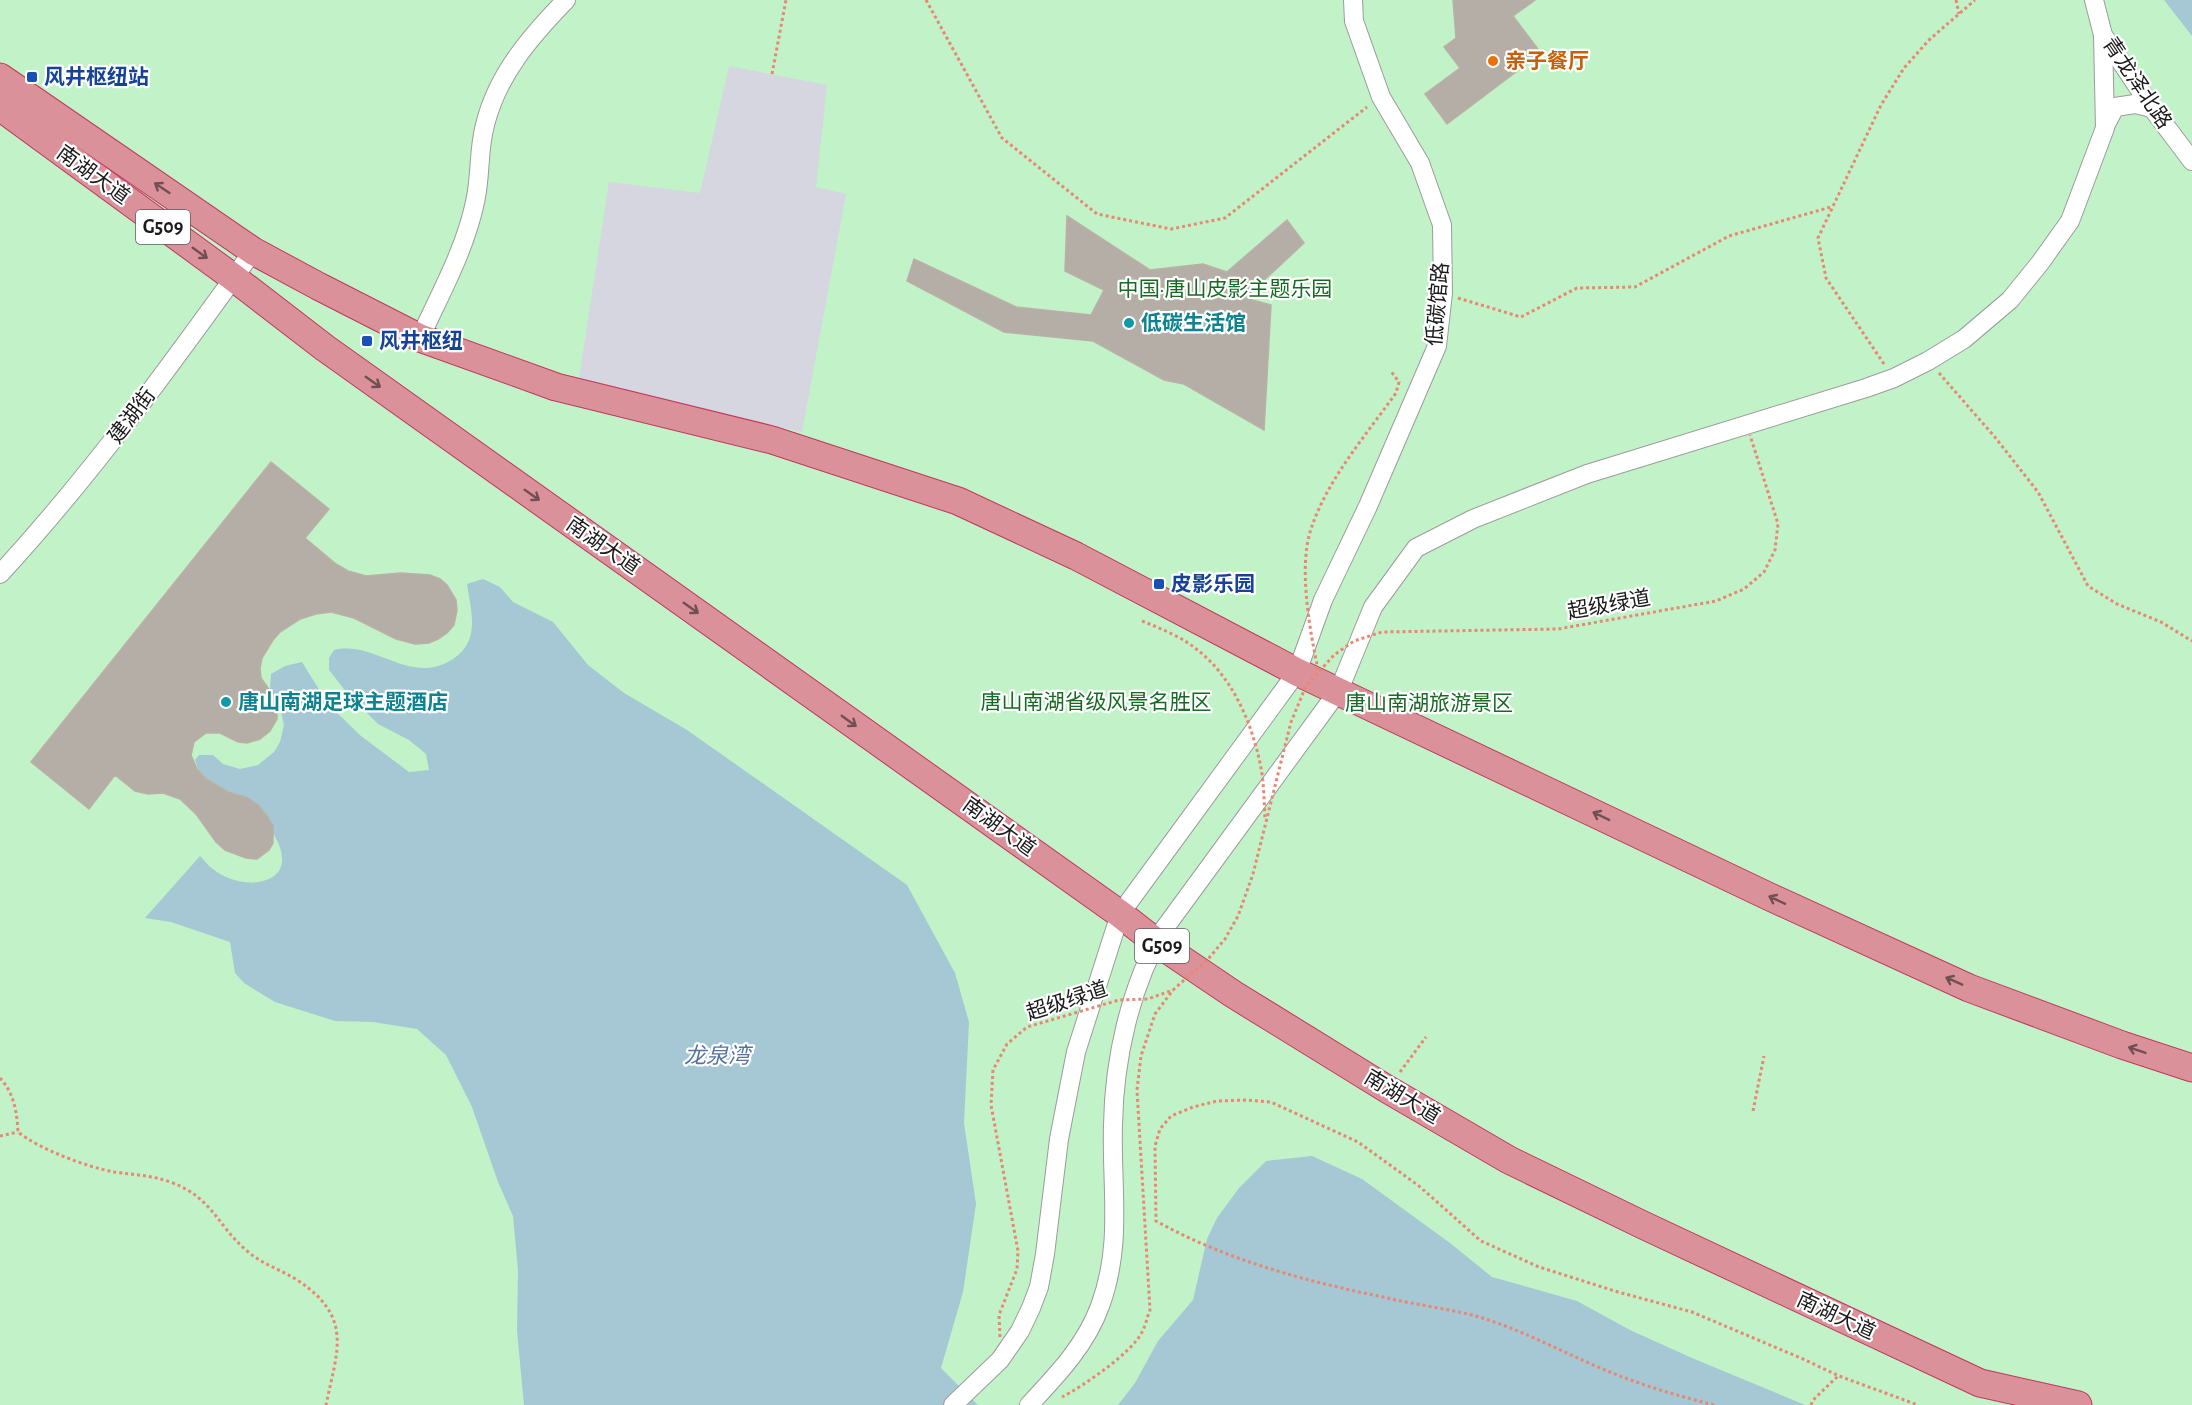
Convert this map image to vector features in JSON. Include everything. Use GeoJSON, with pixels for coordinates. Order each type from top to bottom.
{"type":"FeatureCollection","features":[{"type":"Feature","properties":{"kind":"highway","name":"南湖大道"},"geometry":{"type":"LineString","coordinates":[[0,76],[253,251],[420,338],[556,387],[772,440],[958,501],[1076,556],[1308,671],[1339,690],[1770,897],[1970,988],[2122,1045],[2192,1068]]}},
{"type":"Feature","properties":{"kind":"highway","name":"南湖大道"},"geometry":{"type":"LineString","coordinates":[[0,107],[234,278],[325,348],[1120,914],[1156,942],[1233,994],[1387,1089],[1509,1160],[1980,1383],[2078,1405]]}},
{"type":"Feature","properties":{"kind":"street"},"geometry":{"type":"LineString","coordinates":[[420,338],[462,246],[475,201],[484,126],[494,95],[514,61],[541,26],[566,0]]}},
{"type":"Feature","properties":{"kind":"street","name":"低碳馆路"},"geometry":{"type":"LineString","coordinates":[[953,1405],[1000,1359],[1020,1331],[1039,1287],[1046,1254],[1059,1139],[1076,1052],[1120,914],[1308,671],[1323,600],[1368,506],[1437,346],[1443,293],[1442,225],[1420,163],[1380,97],[1354,21],[1353,0]]}},
{"type":"Feature","properties":{"kind":"street","name":"青龙泽北路"},"geometry":{"type":"LineString","coordinates":[[2094,0],[2103,35],[2152,108],[2192,161]]}},
{"type":"Feature","properties":{"kind":"street"},"geometry":{"type":"LineString","coordinates":[[2103,35],[2105,128]]}},
{"type":"Feature","properties":{"kind":"street"},"geometry":{"type":"LineString","coordinates":[[1029,1405],[1066,1366],[1087,1333],[1100,1306],[1106,1286],[1116,1227],[1113,1125],[1116,1080],[1124,1035],[1145,965],[1156,942],[1339,690],[1373,607],[1416,548],[1473,519],[1587,474],[1866,388],[1894,378],[1928,361],[1964,339],[2010,300],[2040,263],[2070,221],[2115,107],[2135,104],[2152,108]]}},
{"type":"Feature","properties":{"kind":"street","name":"建湖街"},"geometry":{"type":"LineString","coordinates":[[0,574],[40,531],[130,421],[253,251]]}},
{"type":"Feature","properties":{"kind":"path"},"geometry":{"type":"LineString","coordinates":[[772,74],[786,0]]}},
{"type":"Feature","properties":{"kind":"path"},"geometry":{"type":"LineString","coordinates":[[926,0],[1002,138],[1097,214],[1171,229],[1225,218],[1380,97]]}},
{"type":"Feature","properties":{"kind":"path"},"geometry":{"type":"LineString","coordinates":[[1956,0],[1959,14]]}},
{"type":"Feature","properties":{"kind":"path"},"geometry":{"type":"LineString","coordinates":[[1894,378],[1826,278],[1818,238],[1881,105],[1904,68],[1930,39],[1975,0]]}},
{"type":"Feature","properties":{"kind":"path"},"geometry":{"type":"LineString","coordinates":[[1443,293],[1521,317],[1577,288],[1635,287],[1729,236],[1832,207]]}},
{"type":"Feature","properties":{"kind":"path"},"geometry":{"type":"LineString","coordinates":[[1928,361],[1994,436],[2038,492],[2088,586],[2117,604],[2161,622],[2192,641]]}},
{"type":"Feature","properties":{"kind":"path"},"geometry":{"type":"LineString","coordinates":[[1308,671],[1310,628],[1305,570],[1310,531],[1326,493],[1396,393],[1399,382],[1390,370]]}},
{"type":"Feature","properties":{"kind":"path","name":"超级绿道"},"geometry":{"type":"LineString","coordinates":[[1000,1337],[999,1315],[1017,1269],[1018,1251],[991,1105],[993,1070],[1007,1044],[1028,1027],[1119,1000],[1148,999],[1173,990],[1209,958],[1225,939],[1238,916],[1253,874],[1292,722],[1306,686],[1308,671],[1354,641],[1382,632],[1558,629],[1716,601],[1744,589],[1764,572],[1774,550],[1778,524],[1750,435]]}},
{"type":"Feature","properties":{"kind":"path","name":"超级绿道"},"geometry":{"type":"LineString","coordinates":[[1142,621],[1174,634],[1194,648],[1212,663],[1240,701],[1249,721],[1261,764],[1266,823]]}},
{"type":"Feature","properties":{"kind":"path"},"geometry":{"type":"LineString","coordinates":[[1387,1089],[1426,1037]]}},
{"type":"Feature","properties":{"kind":"path"},"geometry":{"type":"LineString","coordinates":[[1753,1111],[1764,1056]]}},
{"type":"Feature","properties":{"kind":"path"},"geometry":{"type":"LineString","coordinates":[[0,1078],[7,1086],[17,1110],[18,1132],[31,1143],[114,1172],[146,1175],[174,1184],[203,1199],[245,1250],[267,1266],[297,1280],[321,1300],[336,1323],[339,1345],[326,1405]]}},
{"type":"Feature","properties":{"kind":"path"},"geometry":{"type":"LineString","coordinates":[[1714,1405],[1679,1396],[1612,1373],[1503,1325],[1472,1315],[1381,1297],[1291,1275],[1237,1258],[1182,1235],[1156,1221],[1155,1146],[1160,1129],[1171,1116],[1209,1103],[1247,1100],[1271,1102],[1358,1142],[1419,1185],[1481,1241],[1539,1267],[1692,1312],[1839,1376],[1918,1405]]}},
{"type":"Feature","properties":{"kind":"path"},"geometry":{"type":"LineString","coordinates":[[0,1136],[18,1132]]}},
{"type":"Feature","properties":{"kind":"path"},"geometry":{"type":"LineString","coordinates":[[1810,1405],[1839,1376]]}},
{"type":"Feature","properties":{"kind":"green space","name":"唐山南湖旅游景区"},"geometry":{"type":"Polygon","coordinates":[[[0,0],[2192,0],[2192,1405],[0,1405],[0,0]]]}},
{"type":"Feature","properties":{"kind":"shaded area"},"geometry":{"type":"Polygon","coordinates":[[[729,66],[827,85],[816,187],[846,194],[802,432],[719,414],[579,378],[609,182],[700,193],[729,66]]]}},
{"type":"Feature","properties":{"kind":"water"},"geometry":{"type":"Polygon","coordinates":[[[2164,0],[2192,0],[2192,36],[2164,0]]]}},
{"type":"Feature","properties":{"kind":"water","name":"龙泉湾"},"geometry":{"type":"Polygon","coordinates":[[[483,579],[500,587],[513,602],[553,622],[588,665],[624,693],[687,730],[907,885],[955,973],[969,1022],[964,1123],[976,1204],[963,1292],[941,1368],[978,1405],[524,1405],[517,1331],[518,1270],[513,1216],[498,1182],[472,1107],[446,1055],[417,1029],[373,1022],[335,1021],[275,1002],[244,983],[235,973],[230,942],[171,922],[145,918],[200,856],[219,874],[243,882],[267,880],[280,869],[281,851],[266,823],[248,805],[205,781],[195,760],[199,755],[213,755],[223,764],[240,769],[258,765],[274,752],[280,742],[284,725],[281,712],[270,689],[271,674],[285,666],[302,662],[328,704],[361,736],[409,772],[429,770],[426,754],[409,740],[378,724],[347,693],[329,670],[329,658],[334,650],[349,649],[364,651],[408,666],[422,668],[437,666],[453,659],[462,652],[471,634],[472,615],[467,584],[483,579]]]}},
{"type":"Feature","properties":{"kind":"water"},"geometry":{"type":"Polygon","coordinates":[[[1312,1156],[1362,1179],[1450,1243],[1492,1277],[1577,1301],[1630,1330],[1805,1405],[1118,1405],[1135,1383],[1158,1341],[1193,1300],[1207,1239],[1217,1218],[1239,1188],[1266,1161],[1312,1156]]]}},
{"type":"Feature","properties":{"kind":"building","name":"亲子餐厅"},"geometry":{"type":"Polygon","coordinates":[[[1453,0],[1535,0],[1513,16],[1541,53],[1447,124],[1425,94],[1460,68],[1444,47],[1456,38],[1453,0]]]}},
{"type":"Feature","properties":{"kind":"building","name":"低碳生活馆"},"geometry":{"type":"Polygon","coordinates":[[[1067,216],[1150,270],[1203,264],[1227,272],[1287,220],[1304,243],[1245,298],[1271,305],[1264,430],[1184,384],[1164,380],[1093,341],[1004,332],[907,281],[914,259],[1016,307],[1091,315],[1104,290],[1065,271],[1067,216]]]}},
{"type":"Feature","properties":{"kind":"building"},"geometry":{"type":"Polygon","coordinates":[[[271,462],[329,509],[305,538],[336,564],[348,571],[366,576],[401,573],[430,575],[447,585],[456,600],[457,610],[454,625],[447,633],[429,643],[415,644],[396,639],[354,618],[331,612],[300,619],[280,632],[273,640],[262,658],[260,668],[261,678],[273,695],[277,708],[277,719],[270,731],[260,739],[247,743],[238,742],[220,733],[206,733],[194,742],[191,755],[197,769],[206,779],[228,792],[248,798],[267,816],[273,826],[273,843],[269,850],[257,859],[246,858],[225,850],[216,842],[196,814],[180,799],[163,793],[148,794],[135,791],[115,775],[89,809],[31,762],[271,462]]]}},
{"type":"Feature","properties":{"kind":"place","name":"亲子餐厅"},"geometry":{"type":"Point","coordinates":[1493,61]}},
{"type":"Feature","properties":{"kind":"place","name":"风井枢纽站"},"geometry":{"type":"Point","coordinates":[32,77]}},
{"type":"Feature","properties":{"kind":"place","name":"低碳生活馆"},"geometry":{"type":"Point","coordinates":[1129,323]}},
{"type":"Feature","properties":{"kind":"place","name":"风井枢纽"},"geometry":{"type":"Point","coordinates":[367,341]}},
{"type":"Feature","properties":{"kind":"place","name":"皮影乐园"},"geometry":{"type":"Point","coordinates":[1159,584]}},
{"type":"Feature","properties":{"kind":"place","name":"唐山南湖足球主题酒店"},"geometry":{"type":"Point","coordinates":[226,702]}},
{"type":"Feature","properties":{"kind":"park label","name":"中国·唐山皮影主题乐园"},"geometry":{"type":"Point","coordinates":[1225,289]}},
{"type":"Feature","properties":{"kind":"park label","name":"唐山南湖省级风景名胜区"},"geometry":{"type":"Point","coordinates":[1096,702]}}]}
